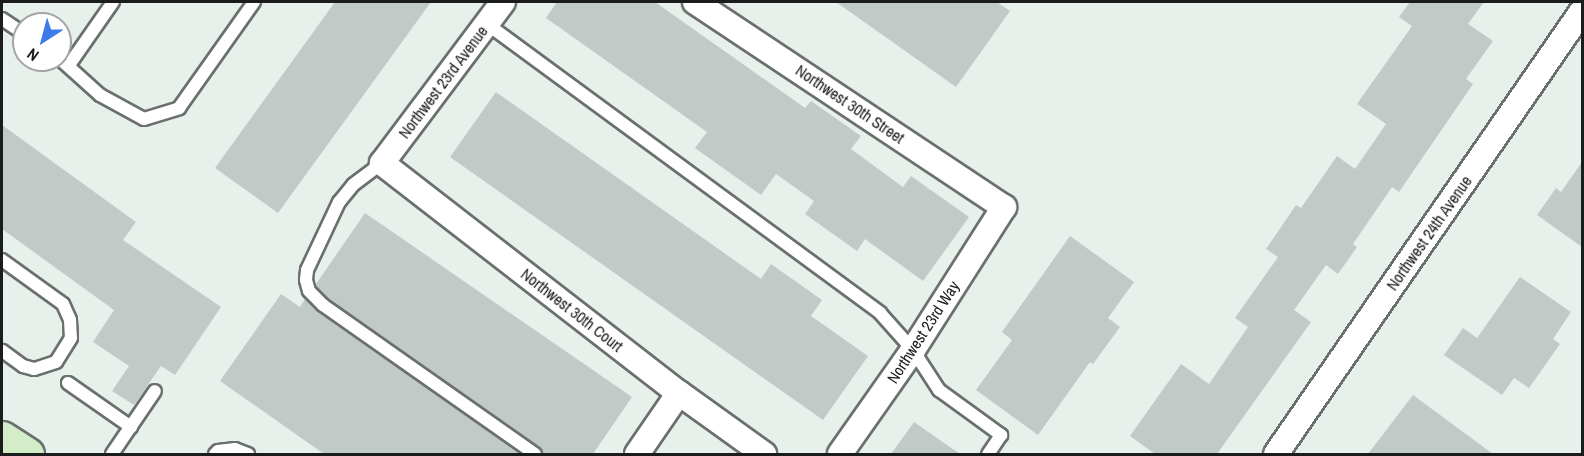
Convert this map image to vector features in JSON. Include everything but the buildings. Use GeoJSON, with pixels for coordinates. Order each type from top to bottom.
{"type":"FeatureCollection","features":[{"type":"Feature","properties":{"kind":"street","name":"Northwest 23rd Avenue"},"geometry":{"type":"LineString","coordinates":[[382,163],[503,2]]}},
{"type":"Feature","properties":{"kind":"street","name":"Northwest 30th Street"},"geometry":{"type":"LineString","coordinates":[[695,2],[1004,207]]}},
{"type":"Feature","properties":{"kind":"street","name":"Northwest 24th Avenue"},"geometry":{"type":"LineString","coordinates":[[1276,454],[1582,11]]}},
{"type":"Feature","properties":{"kind":"street","name":"Northwest 30th Court"},"geometry":{"type":"LineString","coordinates":[[382,163],[679,393],[764,454]]}},
{"type":"Feature","properties":{"kind":"street","name":"Northwest 23rd Way"},"geometry":{"type":"LineString","coordinates":[[840,454],[913,350],[1004,207]]}},
{"type":"Feature","properties":{"kind":"street"},"geometry":{"type":"LineString","coordinates":[[637,454],[679,393]]}},
{"type":"Feature","properties":{"kind":"lane"},"geometry":{"type":"LineString","coordinates":[[72,52],[113,2]]}},
{"type":"Feature","properties":{"kind":"lane"},"geometry":{"type":"LineString","coordinates":[[72,69],[100,95],[144,119],[178,108],[254,2]]}},
{"type":"Feature","properties":{"kind":"lane"},"geometry":{"type":"LineString","coordinates":[[487,24],[880,313],[913,350],[939,390],[1001,435],[988,454]]}},
{"type":"Feature","properties":{"kind":"lane"},"geometry":{"type":"LineString","coordinates":[[382,163],[353,185],[339,202],[307,270],[306,280],[309,291],[323,305],[535,454]]}},
{"type":"Feature","properties":{"kind":"lane"},"geometry":{"type":"LineString","coordinates":[[2,260],[63,303],[70,320],[71,338],[56,362],[34,369],[23,366],[2,351]]}},
{"type":"Feature","properties":{"kind":"lane"},"geometry":{"type":"LineString","coordinates":[[68,383],[131,427]]}},
{"type":"Feature","properties":{"kind":"lane"},"geometry":{"type":"LineString","coordinates":[[112,454],[155,391]]}},
{"type":"Feature","properties":{"kind":"lane"},"geometry":{"type":"LineString","coordinates":[[215,454],[218,451],[235,449],[248,454]]}}]}
